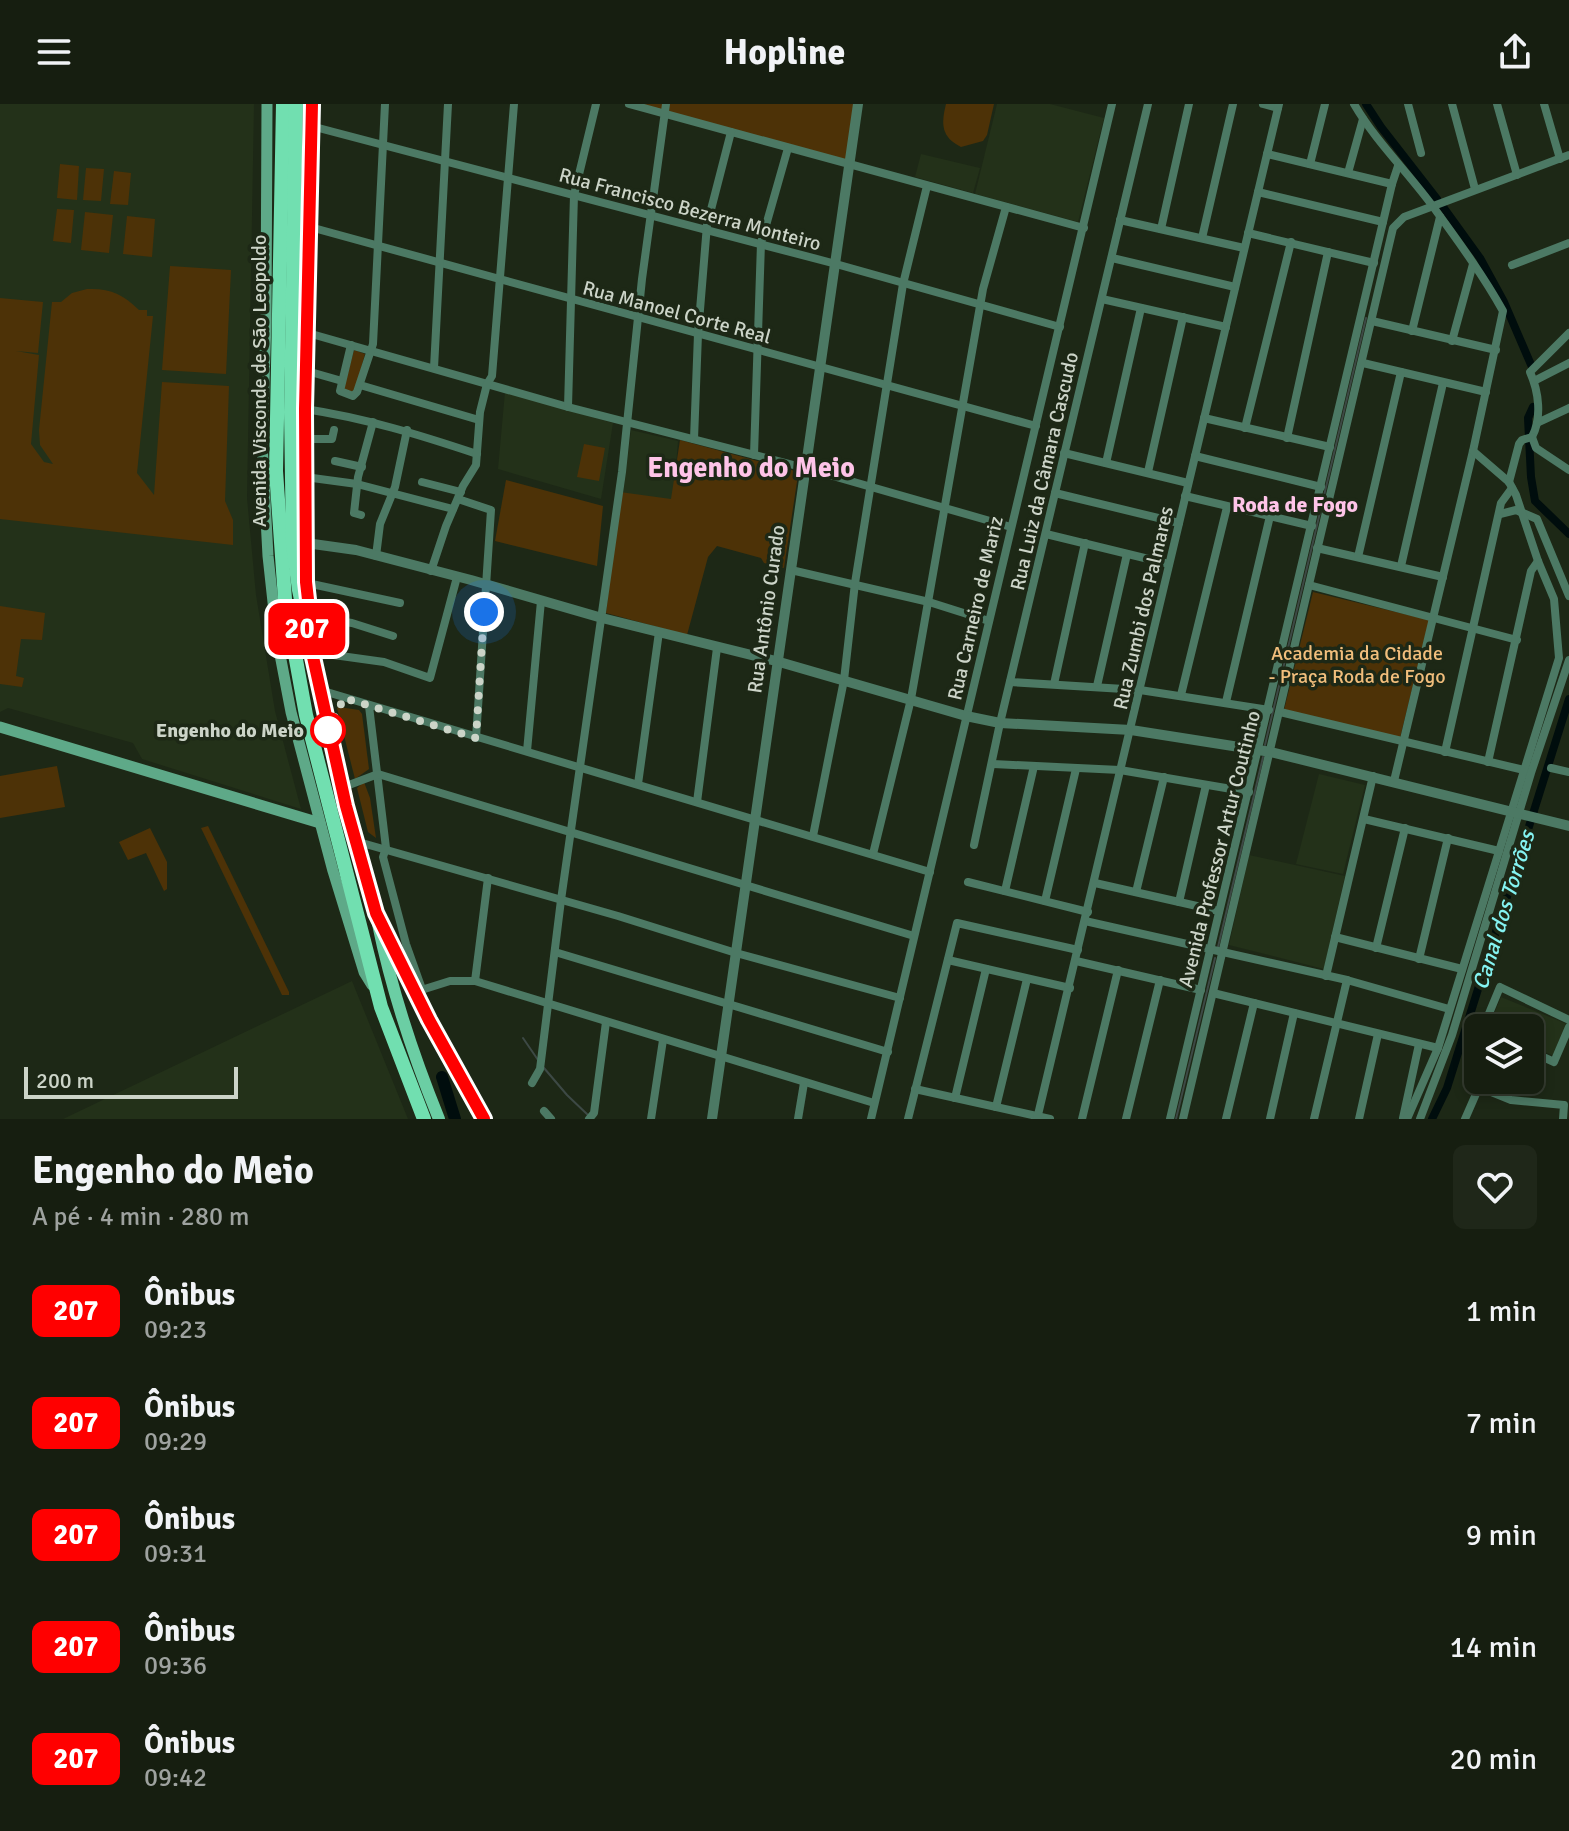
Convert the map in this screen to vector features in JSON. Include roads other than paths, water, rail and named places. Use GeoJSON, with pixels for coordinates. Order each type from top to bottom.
{"type":"FeatureCollection","features":[{"type":"Feature","properties":{"kind":"highway","name":"Avenida Visconde de São Leopoldo"},"geometry":{"type":"LineString","coordinates":[[283,104],[279,187],[276,471],[285,599],[306,715],[387,1028],[424,1119]]}},
{"type":"Feature","properties":{"kind":"highway","name":"Avenida Visconde de São Leopoldo"},"geometry":{"type":"LineString","coordinates":[[296,104],[292,500],[296,570],[341,788],[376,913],[484,1119]]}},
{"type":"Feature","properties":{"kind":"main road","name":"Avenida Visconde de São Leopoldo"},"geometry":{"type":"LineString","coordinates":[[267,104],[262,443],[268,556],[282,668],[320,823],[360,960],[379,995]]}},
{"type":"Feature","properties":{"kind":"main road","name":"Avenida Visconde de São Leopoldo"},"geometry":{"type":"LineString","coordinates":[[308,624],[305,409],[312,104]]}},
{"type":"Feature","properties":{"kind":"main road"},"geometry":{"type":"LineString","coordinates":[[0,727],[320,823]]}},
{"type":"Feature","properties":{"kind":"main road"},"geometry":{"type":"LineString","coordinates":[[376,913],[390,984],[404,1031],[439,1119]]}},
{"type":"Feature","properties":{"kind":"street"},"geometry":{"type":"LineString","coordinates":[[351,345],[341,393],[352,396],[360,385],[373,344],[385,104]]}},
{"type":"Feature","properties":{"kind":"street"},"geometry":{"type":"LineString","coordinates":[[434,368],[448,104]]}},
{"type":"Feature","properties":{"kind":"street"},"geometry":{"type":"LineString","coordinates":[[431,571],[453,509],[474,468],[479,420],[487,384],[492,376],[514,104]]}},
{"type":"Feature","properties":{"kind":"street"},"geometry":{"type":"LineString","coordinates":[[568,407],[574,195],[596,104]]}},
{"type":"Feature","properties":{"kind":"street"},"geometry":{"type":"LineString","coordinates":[[629,104],[666,109],[731,132],[1084,228]]}},
{"type":"Feature","properties":{"kind":"street","name":"Rua Antônio Curado"},"geometry":{"type":"LineString","coordinates":[[712,1119],[858,104]]}},
{"type":"Feature","properties":{"kind":"street","name":"Rua Carneiro de Mariz"},"geometry":{"type":"LineString","coordinates":[[871,1119],[1112,104]]}},
{"type":"Feature","properties":{"kind":"street","name":"Rua Luiz da Câmara Cascudo"},"geometry":{"type":"LineString","coordinates":[[974,845],[1000,723],[1148,104]]}},
{"type":"Feature","properties":{"kind":"street"},"geometry":{"type":"LineString","coordinates":[[1161,229],[1189,104]]}},
{"type":"Feature","properties":{"kind":"street"},"geometry":{"type":"LineString","coordinates":[[1202,238],[1233,104]]}},
{"type":"Feature","properties":{"kind":"street"},"geometry":{"type":"LineString","coordinates":[[1263,104],[1278,106]]}},
{"type":"Feature","properties":{"kind":"street"},"geometry":{"type":"LineString","coordinates":[[1310,164],[1325,104]]}},
{"type":"Feature","properties":{"kind":"street"},"geometry":{"type":"LineString","coordinates":[[1354,104],[1398,166],[1433,206],[1503,311],[1473,451],[1394,781]]}},
{"type":"Feature","properties":{"kind":"street"},"geometry":{"type":"LineString","coordinates":[[1408,104],[1421,153]]}},
{"type":"Feature","properties":{"kind":"street"},"geometry":{"type":"LineString","coordinates":[[1452,104],[1475,189]]}},
{"type":"Feature","properties":{"kind":"street"},"geometry":{"type":"LineString","coordinates":[[1497,104],[1517,175]]}},
{"type":"Feature","properties":{"kind":"street"},"geometry":{"type":"LineString","coordinates":[[1544,104],[1564,157]]}},
{"type":"Feature","properties":{"kind":"street","name":"Rua Zumbi dos Palmares"},"geometry":{"type":"LineString","coordinates":[[1038,1118],[1278,106]]}},
{"type":"Feature","properties":{"kind":"street"},"geometry":{"type":"LineString","coordinates":[[532,1083],[540,1069],[602,618],[666,109]]}},
{"type":"Feature","properties":{"kind":"street"},"geometry":{"type":"LineString","coordinates":[[1348,173],[1363,119]]}},
{"type":"Feature","properties":{"kind":"street","name":"Rua Francisco Bezerra Monteiro"},"geometry":{"type":"LineString","coordinates":[[311,126],[836,264],[1060,327]]}},
{"type":"Feature","properties":{"kind":"street"},"geometry":{"type":"LineString","coordinates":[[694,439],[698,334],[707,231],[731,132]]}},
{"type":"Feature","properties":{"kind":"street"},"geometry":{"type":"LineString","coordinates":[[754,455],[762,246],[788,148]]}},
{"type":"Feature","properties":{"kind":"street"},"geometry":{"type":"LineString","coordinates":[[1267,154],[1392,184]]}},
{"type":"Feature","properties":{"kind":"street","name":"Avenida Professor Artur Coutinho"},"geometry":{"type":"LineString","coordinates":[[1183,1119],[1393,228],[1404,217],[1564,157]]}},
{"type":"Feature","properties":{"kind":"street","name":"Avenida Professor Artur Coutinho"},"geometry":{"type":"LineString","coordinates":[[1170,1119],[1398,166]]}},
{"type":"Feature","properties":{"kind":"street"},"geometry":{"type":"LineString","coordinates":[[813,836],[844,680],[855,583],[903,284],[927,186]]}},
{"type":"Feature","properties":{"kind":"street"},"geometry":{"type":"LineString","coordinates":[[1258,192],[1383,222]]}},
{"type":"Feature","properties":{"kind":"street"},"geometry":{"type":"LineString","coordinates":[[873,854],[911,699],[980,306],[1006,207]]}},
{"type":"Feature","properties":{"kind":"street"},"geometry":{"type":"LineString","coordinates":[[1412,331],[1440,217]]}},
{"type":"Feature","properties":{"kind":"street"},"geometry":{"type":"LineString","coordinates":[[1120,220],[1244,248]]}},
{"type":"Feature","properties":{"kind":"street","name":"Rua Manoel Corte Real"},"geometry":{"type":"LineString","coordinates":[[310,227],[1036,426]]}},
{"type":"Feature","properties":{"kind":"street"},"geometry":{"type":"LineString","coordinates":[[1248,233],[1374,263]]}},
{"type":"Feature","properties":{"kind":"street"},"geometry":{"type":"LineString","coordinates":[[1245,428],[1291,242]]}},
{"type":"Feature","properties":{"kind":"street"},"geometry":{"type":"LineString","coordinates":[[1512,265],[1569,243]]}},
{"type":"Feature","properties":{"kind":"street"},"geometry":{"type":"LineString","coordinates":[[1287,438],[1328,252]]}},
{"type":"Feature","properties":{"kind":"street"},"geometry":{"type":"LineString","coordinates":[[1112,258],[1235,287]]}},
{"type":"Feature","properties":{"kind":"street"},"geometry":{"type":"LineString","coordinates":[[1452,341],[1473,264]]}},
{"type":"Feature","properties":{"kind":"street"},"geometry":{"type":"LineString","coordinates":[[1102,299],[1226,327]]}},
{"type":"Feature","properties":{"kind":"street"},"geometry":{"type":"LineString","coordinates":[[1106,463],[1141,308]]}},
{"type":"Feature","properties":{"kind":"street"},"geometry":{"type":"LineString","coordinates":[[1148,472],[1183,317]]}},
{"type":"Feature","properties":{"kind":"street"},"geometry":{"type":"LineString","coordinates":[[1372,321],[1496,350]]}},
{"type":"Feature","properties":{"kind":"street"},"geometry":{"type":"LineString","coordinates":[[308,333],[1011,527]]}},
{"type":"Feature","properties":{"kind":"street"},"geometry":{"type":"LineString","coordinates":[[1532,377],[1569,333]]}},
{"type":"Feature","properties":{"kind":"street"},"geometry":{"type":"LineString","coordinates":[[1363,363],[1486,392]]}},
{"type":"Feature","properties":{"kind":"street"},"geometry":{"type":"LineString","coordinates":[[1532,377],[1569,363]]}},
{"type":"Feature","properties":{"kind":"street"},"geometry":{"type":"LineString","coordinates":[[307,371],[342,381]]}},
{"type":"Feature","properties":{"kind":"street"},"geometry":{"type":"LineString","coordinates":[[1358,557],[1401,372]]}},
{"type":"Feature","properties":{"kind":"street"},"geometry":{"type":"LineString","coordinates":[[1445,752],[1504,497],[1537,423],[1538,394],[1532,377]]}},
{"type":"Feature","properties":{"kind":"street"},"geometry":{"type":"LineString","coordinates":[[1401,566],[1443,383]]}},
{"type":"Feature","properties":{"kind":"street"},"geometry":{"type":"LineString","coordinates":[[360,385],[479,420]]}},
{"type":"Feature","properties":{"kind":"street"},"geometry":{"type":"LineString","coordinates":[[1537,423],[1569,408]]}},
{"type":"Feature","properties":{"kind":"street"},"geometry":{"type":"LineString","coordinates":[[305,409],[407,430],[477,454]]}},
{"type":"Feature","properties":{"kind":"street"},"geometry":{"type":"LineString","coordinates":[[1204,418],[1330,447]]}},
{"type":"Feature","properties":{"kind":"street"},"geometry":{"type":"LineString","coordinates":[[361,515],[354,513],[357,484],[373,422]]}},
{"type":"Feature","properties":{"kind":"street"},"geometry":{"type":"LineString","coordinates":[[305,439],[333,439],[334,430]]}},
{"type":"Feature","properties":{"kind":"street"},"geometry":{"type":"LineString","coordinates":[[376,556],[382,517],[393,494],[407,430]]}},
{"type":"Feature","properties":{"kind":"street"},"geometry":{"type":"LineString","coordinates":[[1528,438],[1533,446],[1569,470]]}},
{"type":"Feature","properties":{"kind":"street"},"geometry":{"type":"LineString","coordinates":[[445,456],[448,444]]}},
{"type":"Feature","properties":{"kind":"street"},"geometry":{"type":"LineString","coordinates":[[1405,1119],[1438,1048],[1499,851],[1524,813],[1524,770],[1559,658],[1554,599],[1522,512],[1510,485],[1473,451]]}},
{"type":"Feature","properties":{"kind":"street"},"geometry":{"type":"LineString","coordinates":[[1064,453],[1188,483]]}},
{"type":"Feature","properties":{"kind":"street"},"geometry":{"type":"LineString","coordinates":[[1195,456],[1321,487]]}},
{"type":"Feature","properties":{"kind":"street"},"geometry":{"type":"LineString","coordinates":[[335,461],[362,467]]}},
{"type":"Feature","properties":{"kind":"street"},"geometry":{"type":"LineString","coordinates":[[397,475],[408,477]]}},
{"type":"Feature","properties":{"kind":"street"},"geometry":{"type":"LineString","coordinates":[[305,477],[357,484],[453,509]]}},
{"type":"Feature","properties":{"kind":"street"},"geometry":{"type":"LineString","coordinates":[[422,482],[490,509],[476,738]]}},
{"type":"Feature","properties":{"kind":"street"},"geometry":{"type":"LineString","coordinates":[[1055,493],[1179,523]]}},
{"type":"Feature","properties":{"kind":"street"},"geometry":{"type":"LineString","coordinates":[[1185,496],[1312,526]]}},
{"type":"Feature","properties":{"kind":"street"},"geometry":{"type":"LineString","coordinates":[[1181,695],[1227,507]]}},
{"type":"Feature","properties":{"kind":"street"},"geometry":{"type":"LineString","coordinates":[[1500,514],[1509,510],[1537,519],[1567,584],[1569,596]]}},
{"type":"Feature","properties":{"kind":"street"},"geometry":{"type":"LineString","coordinates":[[1226,702],[1270,516]]}},
{"type":"Feature","properties":{"kind":"street"},"geometry":{"type":"LineString","coordinates":[[1046,534],[1169,564]]}},
{"type":"Feature","properties":{"kind":"street"},"geometry":{"type":"LineString","coordinates":[[306,543],[348,548],[487,584],[602,618],[776,661],[966,716],[1000,723],[1131,730],[1271,752],[1569,826]]}},
{"type":"Feature","properties":{"kind":"street"},"geometry":{"type":"LineString","coordinates":[[1054,684],[1085,543]]}},
{"type":"Feature","properties":{"kind":"street"},"geometry":{"type":"LineString","coordinates":[[1317,548],[1443,577]]}},
{"type":"Feature","properties":{"kind":"street"},"geometry":{"type":"LineString","coordinates":[[1097,686],[1127,554]]}},
{"type":"Feature","properties":{"kind":"street"},"geometry":{"type":"LineString","coordinates":[[1488,762],[1531,571],[1538,561]]}},
{"type":"Feature","properties":{"kind":"street"},"geometry":{"type":"LineString","coordinates":[[791,570],[929,602],[989,621]]}},
{"type":"Feature","properties":{"kind":"street"},"geometry":{"type":"LineString","coordinates":[[312,652],[384,662],[430,678],[457,577]]}},
{"type":"Feature","properties":{"kind":"street"},"geometry":{"type":"LineString","coordinates":[[306,582],[400,603]]}},
{"type":"Feature","properties":{"kind":"street"},"geometry":{"type":"LineString","coordinates":[[1309,585],[1517,640]]}},
{"type":"Feature","properties":{"kind":"street"},"geometry":{"type":"LineString","coordinates":[[527,751],[541,601]]}},
{"type":"Feature","properties":{"kind":"street"},"geometry":{"type":"LineString","coordinates":[[308,624],[352,623],[393,636]]}},
{"type":"Feature","properties":{"kind":"street"},"geometry":{"type":"LineString","coordinates":[[638,784],[659,632]]}},
{"type":"Feature","properties":{"kind":"street"},"geometry":{"type":"LineString","coordinates":[[697,802],[717,648]]}},
{"type":"Feature","properties":{"kind":"street"},"geometry":{"type":"LineString","coordinates":[[1420,1119],[1452,1035],[1524,813],[1569,660]]}},
{"type":"Feature","properties":{"kind":"street"},"geometry":{"type":"LineString","coordinates":[[1010,682],[1140,690],[1269,710]]}},
{"type":"Feature","properties":{"kind":"street"},"geometry":{"type":"LineString","coordinates":[[319,689],[930,872]]}},
{"type":"Feature","properties":{"kind":"street"},"geometry":{"type":"LineString","coordinates":[[369,706],[386,848],[383,857],[418,990],[450,981],[475,981],[874,1103]]}},
{"type":"Feature","properties":{"kind":"street"},"geometry":{"type":"LineString","coordinates":[[1280,712],[1524,770]]}},
{"type":"Feature","properties":{"kind":"street"},"geometry":{"type":"LineString","coordinates":[[993,764],[1120,770],[1249,792]]}},
{"type":"Feature","properties":{"kind":"street"},"geometry":{"type":"LineString","coordinates":[[1005,891],[1034,766]]}},
{"type":"Feature","properties":{"kind":"street"},"geometry":{"type":"LineString","coordinates":[[1551,768],[1569,772]]}},
{"type":"Feature","properties":{"kind":"street"},"geometry":{"type":"LineString","coordinates":[[1045,901],[1076,769]]}},
{"type":"Feature","properties":{"kind":"street"},"geometry":{"type":"LineString","coordinates":[[341,788],[378,774],[914,936]]}},
{"type":"Feature","properties":{"kind":"street"},"geometry":{"type":"LineString","coordinates":[[1326,976],[1373,776]]}},
{"type":"Feature","properties":{"kind":"street"},"geometry":{"type":"LineString","coordinates":[[1136,892],[1164,777]]}},
{"type":"Feature","properties":{"kind":"street"},"geometry":{"type":"LineString","coordinates":[[1179,902],[1206,785]]}},
{"type":"Feature","properties":{"kind":"street"},"geometry":{"type":"LineString","coordinates":[[1364,819],[1499,851]]}},
{"type":"Feature","properties":{"kind":"street"},"geometry":{"type":"LineString","coordinates":[[1376,948],[1405,828]]}},
{"type":"Feature","properties":{"kind":"street"},"geometry":{"type":"LineString","coordinates":[[1419,959],[1448,838]]}},
{"type":"Feature","properties":{"kind":"street"},"geometry":{"type":"LineString","coordinates":[[355,840],[736,953],[900,998]]}},
{"type":"Feature","properties":{"kind":"street"},"geometry":{"type":"LineString","coordinates":[[475,981],[488,878]]}},
{"type":"Feature","properties":{"kind":"street"},"geometry":{"type":"LineString","coordinates":[[968,882],[1045,901],[1086,916],[1222,954],[1347,980],[1449,1009]]}},
{"type":"Feature","properties":{"kind":"street"},"geometry":{"type":"LineString","coordinates":[[1095,883],[1219,911]]}},
{"type":"Feature","properties":{"kind":"street"},"geometry":{"type":"LineString","coordinates":[[908,1119],[957,923],[1078,950]]}},
{"type":"Feature","properties":{"kind":"street"},"geometry":{"type":"LineString","coordinates":[[1335,937],[1462,969]]}},
{"type":"Feature","properties":{"kind":"street"},"geometry":{"type":"LineString","coordinates":[[555,952],[888,1052]]}},
{"type":"Feature","properties":{"kind":"street"},"geometry":{"type":"LineString","coordinates":[[948,960],[1070,988]]}},
{"type":"Feature","properties":{"kind":"street"},"geometry":{"type":"LineString","coordinates":[[1076,961],[1201,990]]}},
{"type":"Feature","properties":{"kind":"street"},"geometry":{"type":"LineString","coordinates":[[955,1098],[986,969]]}},
{"type":"Feature","properties":{"kind":"street"},"geometry":{"type":"LineString","coordinates":[[1082,1119],[1118,970]]}},
{"type":"Feature","properties":{"kind":"street"},"geometry":{"type":"LineString","coordinates":[[996,1107],[1027,979]]}},
{"type":"Feature","properties":{"kind":"street"},"geometry":{"type":"LineString","coordinates":[[1126,1119],[1160,980]]}},
{"type":"Feature","properties":{"kind":"street"},"geometry":{"type":"LineString","coordinates":[[1314,1119],[1347,980]]}},
{"type":"Feature","properties":{"kind":"street"},"geometry":{"type":"LineString","coordinates":[[1489,1014],[1500,987],[1569,1020]]}},
{"type":"Feature","properties":{"kind":"street"},"geometry":{"type":"LineString","coordinates":[[1213,993],[1438,1048]]}},
{"type":"Feature","properties":{"kind":"street"},"geometry":{"type":"LineString","coordinates":[[1226,1119],[1254,1003]]}},
{"type":"Feature","properties":{"kind":"street"},"geometry":{"type":"LineString","coordinates":[[1270,1119],[1294,1013]]}},
{"type":"Feature","properties":{"kind":"street"},"geometry":{"type":"LineString","coordinates":[[592,1116],[606,1022]]}},
{"type":"Feature","properties":{"kind":"street"},"geometry":{"type":"LineString","coordinates":[[1544,1057],[1554,1062],[1569,1027]]}},
{"type":"Feature","properties":{"kind":"street"},"geometry":{"type":"LineString","coordinates":[[1359,1119],[1378,1034]]}},
{"type":"Feature","properties":{"kind":"street"},"geometry":{"type":"LineString","coordinates":[[651,1119],[663,1040]]}},
{"type":"Feature","properties":{"kind":"street"},"geometry":{"type":"LineString","coordinates":[[1405,1119],[1419,1044]]}},
{"type":"Feature","properties":{"kind":"street"},"geometry":{"type":"LineString","coordinates":[[798,1119],[804,1083]]}},
{"type":"Feature","properties":{"kind":"street"},"geometry":{"type":"LineString","coordinates":[[1465,1119],[1479,1088],[1511,1100],[1565,1106],[1563,1119]]}},
{"type":"Feature","properties":{"kind":"street"},"geometry":{"type":"LineString","coordinates":[[915,1089],[1050,1119]]}},
{"type":"Feature","properties":{"kind":"street"},"geometry":{"type":"LineString","coordinates":[[544,1111],[551,1119]]}},
{"type":"Feature","properties":{"kind":"waterway"},"geometry":{"type":"LineString","coordinates":[[1366,104],[1437,199]]}},
{"type":"Feature","properties":{"kind":"waterway","name":"Canal dos Torrões"},"geometry":{"type":"LineString","coordinates":[[1441,204],[1480,258],[1504,302],[1532,367]]}},
{"type":"Feature","properties":{"kind":"waterway"},"geometry":{"type":"LineString","coordinates":[[1265,745],[1366,318]]}},
{"type":"Feature","properties":{"kind":"waterway","name":"Canal dos Torrões"},"geometry":{"type":"LineString","coordinates":[[1533,407],[1528,418],[1535,501],[1569,534]]}},
{"type":"Feature","properties":{"kind":"waterway","name":"Canal dos Torrões"},"geometry":{"type":"LineString","coordinates":[[1432,1119],[1447,1088],[1569,699]]}},
{"type":"Feature","properties":{"kind":"waterway"},"geometry":{"type":"LineString","coordinates":[[1218,947],[1263,757]]}},
{"type":"Feature","properties":{"kind":"waterway"},"geometry":{"type":"LineString","coordinates":[[1176,1119],[1215,958]]}},
{"type":"Feature","properties":{"kind":"waterway"},"geometry":{"type":"LineString","coordinates":[[523,1038],[538,1060]]}},
{"type":"Feature","properties":{"kind":"waterway"},"geometry":{"type":"LineString","coordinates":[[544,1068],[589,1116]]}},
{"type":"Feature","properties":{"kind":"waterway"},"geometry":{"type":"LineString","coordinates":[[442,1077],[455,1119]]}},
{"type":"Feature","properties":{"kind":"place","name":"Engenho do Meio"},"geometry":{"type":"Point","coordinates":[328,730]}},
{"type":"Feature","properties":{"kind":"district","name":"Engenho do Meio"},"geometry":{"type":"Point","coordinates":[751,467]}},
{"type":"Feature","properties":{"kind":"district","name":"Roda de Fogo"},"geometry":{"type":"Point","coordinates":[1295,504]}},
{"type":"Feature","properties":{"kind":"park label","name":"Academia da Cidade - Praça Roda de Fogo"},"geometry":{"type":"Point","coordinates":[1357,664]}}]}
